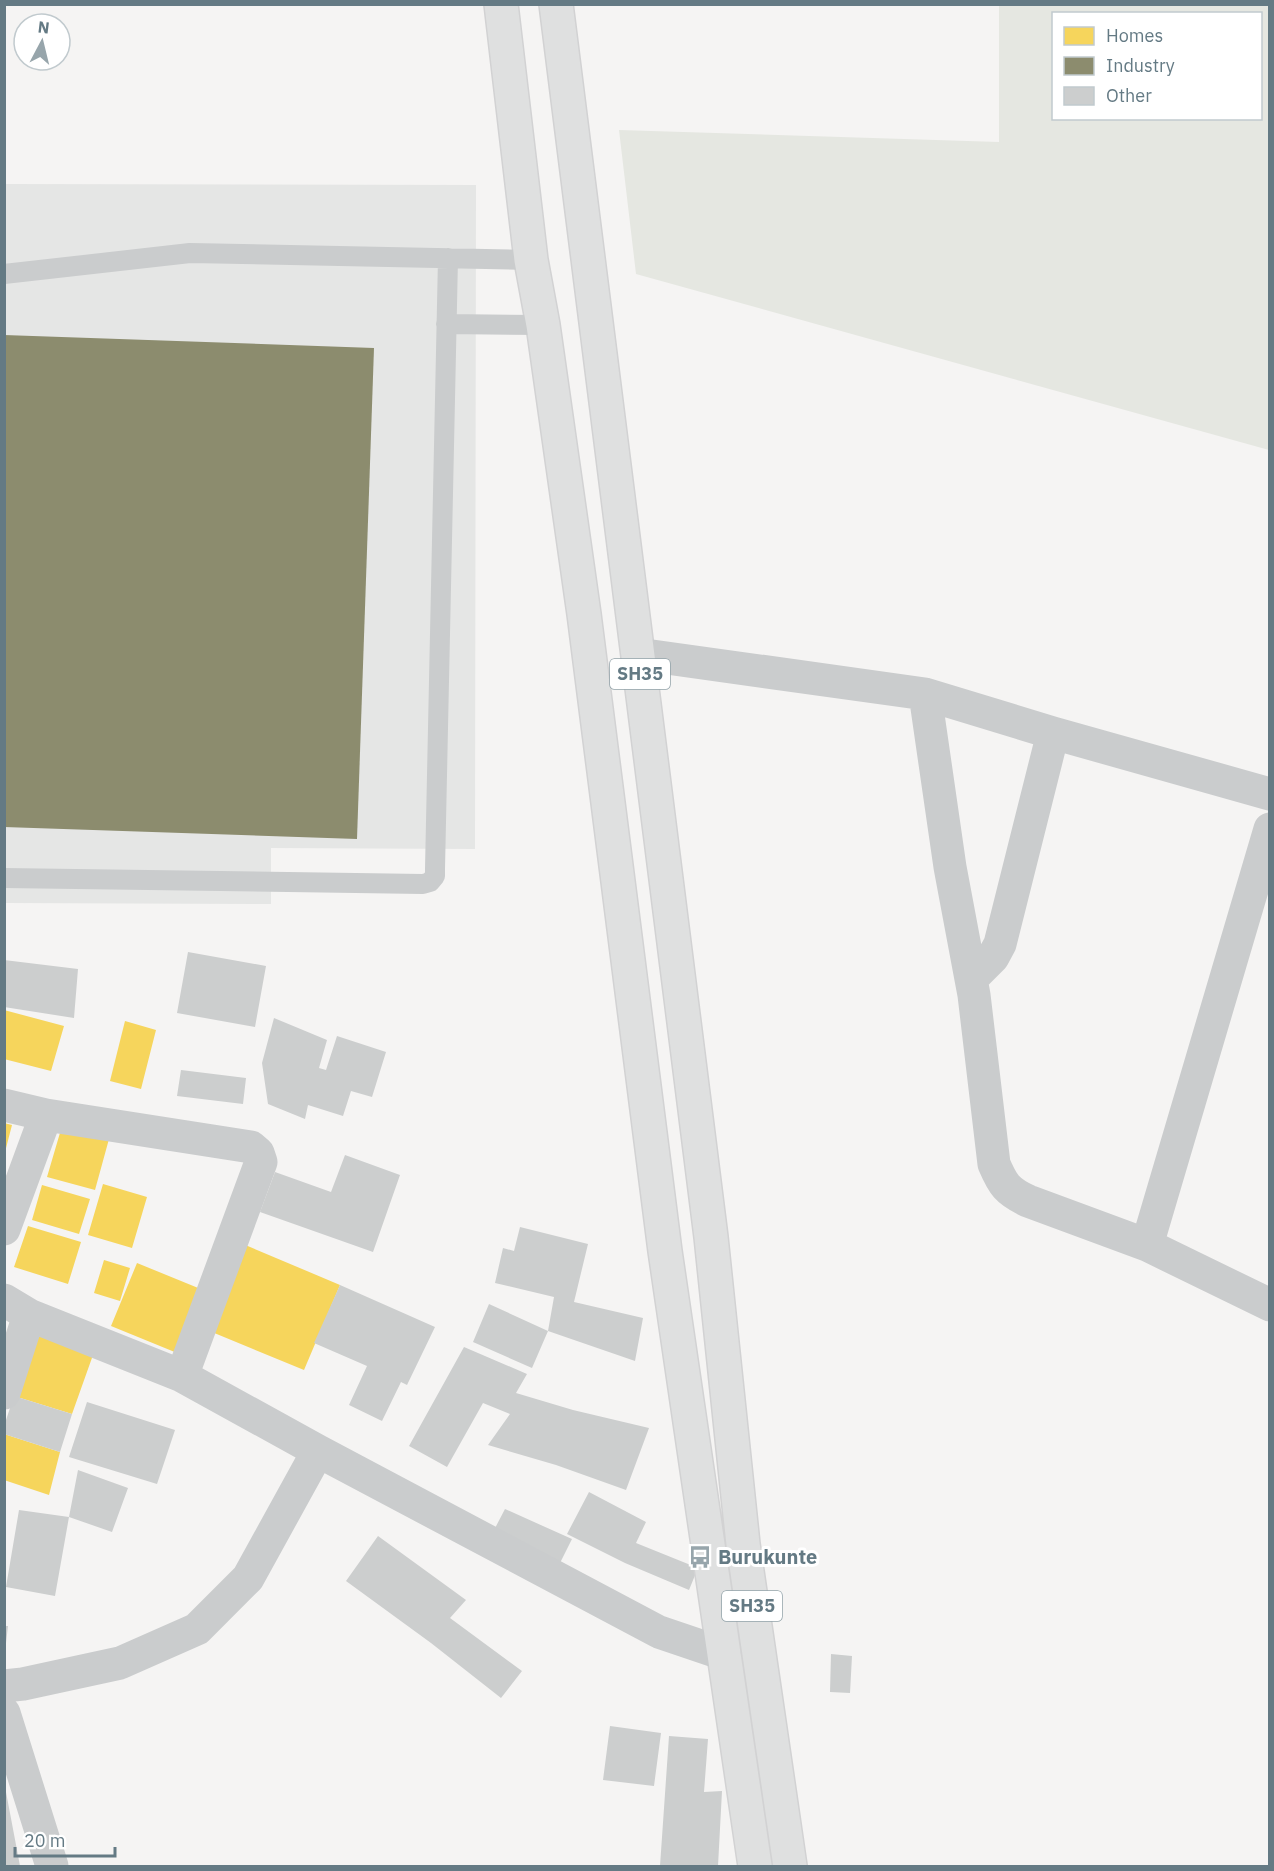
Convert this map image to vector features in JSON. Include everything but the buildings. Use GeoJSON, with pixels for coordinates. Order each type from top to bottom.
{"type":"FeatureCollection","features":[{"type":"Feature","properties":{"kind":"main road","name":"SH35"},"geometry":{"type":"LineString","coordinates":[[501,4],[531,260],[543,325],[584,614],[665,1251],[724,1654]]}},
{"type":"Feature","properties":{"kind":"main road","name":"SH35"},"geometry":{"type":"LineString","coordinates":[[556,4],[711,1237],[743,1544],[790,1866]]}},
{"type":"Feature","properties":{"kind":"main road"},"geometry":{"type":"LineString","coordinates":[[724,1654],[755,1866]]}},
{"type":"Feature","properties":{"kind":"street"},"geometry":{"type":"LineString","coordinates":[[638,654],[925,694],[1053,734],[1269,794]]}},
{"type":"Feature","properties":{"kind":"street"},"geometry":{"type":"LineString","coordinates":[[925,694],[950,867],[970,979],[994,1164],[1005,1187],[1028,1201],[1147,1245],[1269,1305]]}},
{"type":"Feature","properties":{"kind":"street"},"geometry":{"type":"LineString","coordinates":[[970,979],[993,957],[1000,944],[1053,734]]}},
{"type":"Feature","properties":{"kind":"street"},"geometry":{"type":"LineString","coordinates":[[1147,1245],[1269,830]]}},
{"type":"Feature","properties":{"kind":"street"},"geometry":{"type":"LineString","coordinates":[[4,1105],[46,1114],[251,1147],[258,1153],[261,1162],[182,1376]]}},
{"type":"Feature","properties":{"kind":"street"},"geometry":{"type":"LineString","coordinates":[[4,1229],[46,1114]]}},
{"type":"Feature","properties":{"kind":"street"},"geometry":{"type":"LineString","coordinates":[[4,1393],[17,1308],[182,1376],[659,1632],[724,1654]]}},
{"type":"Feature","properties":{"kind":"street"},"geometry":{"type":"LineString","coordinates":[[4,1686],[120,1663],[198,1629],[248,1578],[318,1451]]}},
{"type":"Feature","properties":{"kind":"street"},"geometry":{"type":"LineString","coordinates":[[4,1713],[52,1866]]}},
{"type":"Feature","properties":{"kind":"lane"},"geometry":{"type":"LineString","coordinates":[[4,274],[189,253],[531,260]]}},
{"type":"Feature","properties":{"kind":"lane"},"geometry":{"type":"LineString","coordinates":[[4,878],[423,884],[430,882],[435,876],[448,258]]}},
{"type":"Feature","properties":{"kind":"lane"},"geometry":{"type":"LineString","coordinates":[[446,324],[543,325]]}},
{"type":"Feature","properties":{"kind":"shaded area"},"geometry":{"type":"Polygon","coordinates":[[[999,5],[1269,5],[1269,450],[636,274],[619,130],[999,142],[999,5]]]}},
{"type":"Feature","properties":{"kind":"shaded area"},"geometry":{"type":"Polygon","coordinates":[[[5,184],[476,185],[475,849],[271,848],[271,904],[5,903],[5,184]]]}},
{"type":"Feature","properties":{"kind":"place","name":"Burukunte"},"geometry":{"type":"Point","coordinates":[700,1557]}}]}
